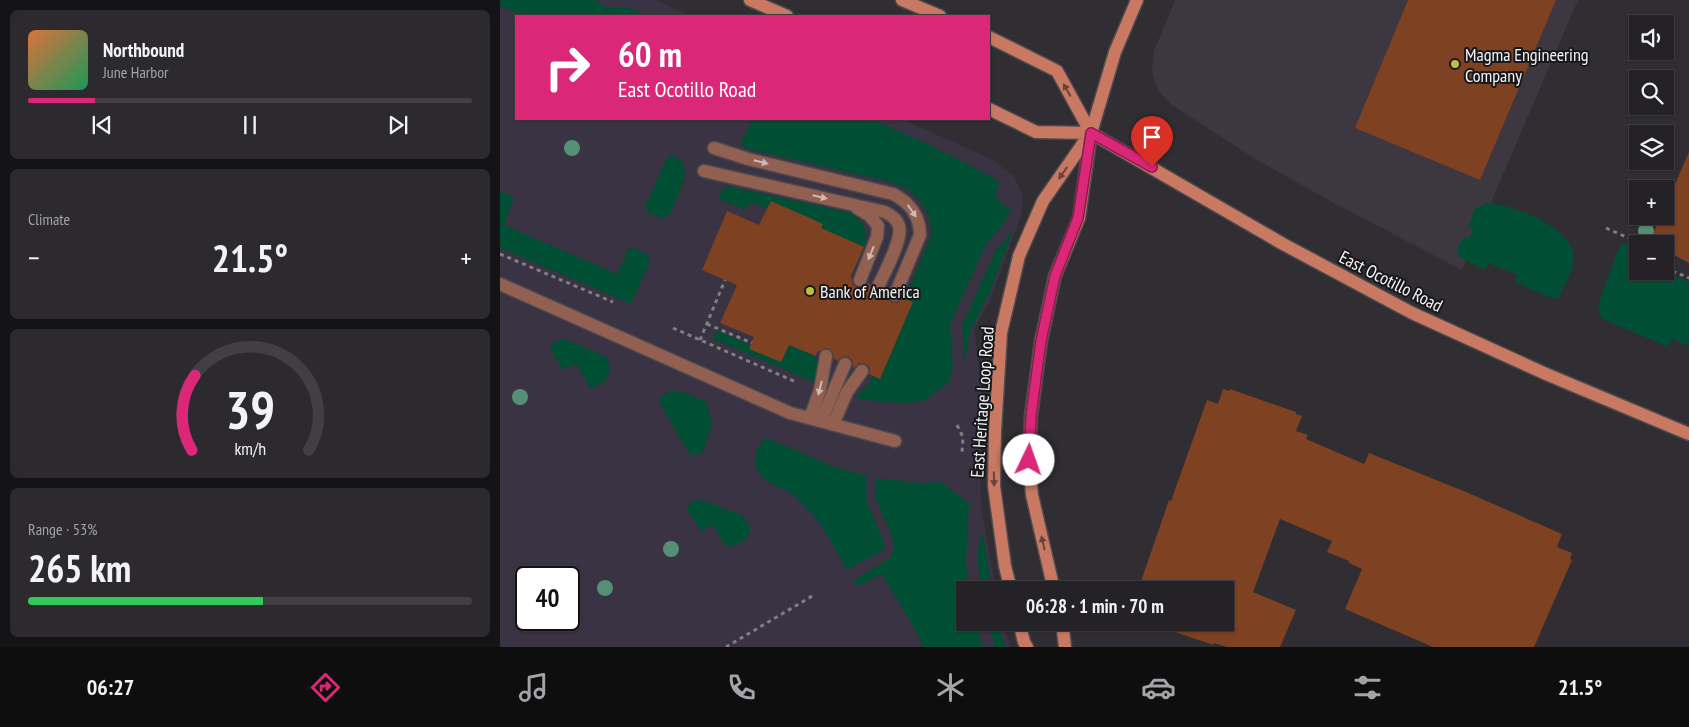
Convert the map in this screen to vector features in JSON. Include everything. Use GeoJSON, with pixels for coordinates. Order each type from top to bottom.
{"type":"FeatureCollection","features":[{"type":"Feature","properties":{"kind":"street"},"geometry":{"type":"LineString","coordinates":[[750,0],[785,15]]}},
{"type":"Feature","properties":{"kind":"street"},"geometry":{"type":"LineString","coordinates":[[902,0],[938,15]]}},
{"type":"Feature","properties":{"kind":"street"},"geometry":{"type":"LineString","coordinates":[[1052,581],[1032,495],[1029,460],[1031,416],[1041,341],[1055,276],[1078,218],[1091,133],[1115,52],[1136,0]]}},
{"type":"Feature","properties":{"kind":"street"},"geometry":{"type":"LineString","coordinates":[[990,38],[1057,71],[1091,133]]}},
{"type":"Feature","properties":{"kind":"street","name":"East Ocotillo Road"},"geometry":{"type":"LineString","coordinates":[[990,109],[1036,132],[1091,133],[1283,244],[1412,313],[1554,378],[1689,434]]}},
{"type":"Feature","properties":{"kind":"street","name":"East Heritage Loop Road"},"geometry":{"type":"LineString","coordinates":[[1008,581],[1004,566],[994,486],[995,430],[1001,333],[1019,256],[1043,201],[1091,133]]}},
{"type":"Feature","properties":{"kind":"street"},"geometry":{"type":"LineString","coordinates":[[1021,631],[1027,647]]}},
{"type":"Feature","properties":{"kind":"street"},"geometry":{"type":"LineString","coordinates":[[1063,631],[1065,647]]}},
{"type":"Feature","properties":{"kind":"lane"},"geometry":{"type":"LineString","coordinates":[[714,148],[748,159],[892,194],[900,198],[915,212],[920,227],[920,235],[895,294]]}},
{"type":"Feature","properties":{"kind":"lane"},"geometry":{"type":"LineString","coordinates":[[704,171],[885,212],[894,217],[899,226],[898,240],[878,287]]}},
{"type":"Feature","properties":{"kind":"lane"},"geometry":{"type":"LineString","coordinates":[[851,204],[869,215],[878,226],[877,237],[860,280]]}},
{"type":"Feature","properties":{"kind":"lane"},"geometry":{"type":"LineString","coordinates":[[500,284],[790,413],[895,440]]}},
{"type":"Feature","properties":{"kind":"lane"},"geometry":{"type":"LineString","coordinates":[[821,421],[820,390],[826,356]]}},
{"type":"Feature","properties":{"kind":"lane"},"geometry":{"type":"LineString","coordinates":[[821,421],[845,364]]}},
{"type":"Feature","properties":{"kind":"lane"},"geometry":{"type":"LineString","coordinates":[[821,421],[847,392],[862,371]]}},
{"type":"Feature","properties":{"kind":"path"},"geometry":{"type":"LineString","coordinates":[[1606,228],[1629,238]]}},
{"type":"Feature","properties":{"kind":"path"},"geometry":{"type":"LineString","coordinates":[[500,254],[613,302]]}},
{"type":"Feature","properties":{"kind":"path"},"geometry":{"type":"LineString","coordinates":[[1674,272],[1689,278]]}},
{"type":"Feature","properties":{"kind":"path"},"geometry":{"type":"LineString","coordinates":[[700,340],[725,280]]}},
{"type":"Feature","properties":{"kind":"path"},"geometry":{"type":"LineString","coordinates":[[707,324],[752,343]]}},
{"type":"Feature","properties":{"kind":"path"},"geometry":{"type":"LineString","coordinates":[[673,328],[797,382]]}},
{"type":"Feature","properties":{"kind":"path"},"geometry":{"type":"LineString","coordinates":[[957,426],[962,437],[962,452]]}},
{"type":"Feature","properties":{"kind":"path"},"geometry":{"type":"LineString","coordinates":[[726,647],[814,595]]}},
{"type":"Feature","properties":{"kind":"shaded area"},"geometry":{"type":"Polygon","coordinates":[[[500,0],[657,0],[687,15],[515,15],[515,120],[904,120],[995,161],[1015,178],[1023,196],[1022,212],[990,301],[974,329],[984,410],[980,452],[981,506],[994,581],[956,581],[956,631],[1005,631],[1010,647],[500,647],[500,0]]]}},
{"type":"Feature","properties":{"kind":"shaded area"},"geometry":{"type":"Polygon","coordinates":[[[1175,0],[1578,0],[1462,270],[1330,201],[1257,160],[1172,105],[1161,94],[1155,83],[1152,71],[1154,51],[1175,0]]]}},
{"type":"Feature","properties":{"kind":"green space"},"geometry":{"type":"Polygon","coordinates":[[[500,0],[595,0],[606,7],[627,7],[647,15],[522,15],[500,6],[500,0]]]}},
{"type":"Feature","properties":{"kind":"green space"},"geometry":{"type":"Polygon","coordinates":[[[752,120],[873,120],[928,144],[996,179],[999,185],[995,193],[1000,204],[1011,209],[1004,223],[986,244],[950,324],[953,366],[949,382],[925,400],[910,403],[882,402],[855,397],[870,382],[930,238],[929,217],[916,197],[905,188],[890,182],[744,148],[741,143],[752,120]]]}},
{"type":"Feature","properties":{"kind":"green space"},"geometry":{"type":"Polygon","coordinates":[[[671,155],[679,159],[684,165],[684,181],[670,213],[667,217],[660,218],[647,212],[645,206],[668,156],[671,155]]]}},
{"type":"Feature","properties":{"kind":"green space"},"geometry":{"type":"Polygon","coordinates":[[[728,186],[851,213],[859,220],[866,232],[864,247],[821,228],[822,224],[771,201],[767,209],[750,202],[746,210],[721,200],[719,196],[722,189],[728,186]]]}},
{"type":"Feature","properties":{"kind":"green space"},"geometry":{"type":"Polygon","coordinates":[[[500,191],[512,196],[513,200],[504,225],[617,274],[629,248],[647,254],[650,261],[631,304],[500,248],[500,191]]]}},
{"type":"Feature","properties":{"kind":"green space"},"geometry":{"type":"Polygon","coordinates":[[[1486,203],[1510,207],[1538,218],[1551,226],[1570,244],[1574,255],[1573,265],[1567,281],[1557,298],[1549,297],[1515,282],[1518,275],[1488,263],[1485,270],[1459,257],[1457,248],[1465,237],[1469,238],[1473,230],[1468,227],[1475,209],[1486,203]]]}},
{"type":"Feature","properties":{"kind":"green space"},"geometry":{"type":"Polygon","coordinates":[[[1013,231],[990,292],[970,331],[965,363],[962,326],[995,252],[1013,231]]]}},
{"type":"Feature","properties":{"kind":"green space"},"geometry":{"type":"Polygon","coordinates":[[[1629,243],[1629,280],[1674,280],[1674,275],[1689,282],[1689,346],[1672,339],[1668,347],[1602,319],[1598,308],[1620,246],[1629,243]]]}},
{"type":"Feature","properties":{"kind":"green space"},"geometry":{"type":"Polygon","coordinates":[[[716,330],[751,345],[750,349],[781,362],[789,345],[816,356],[819,370],[816,383],[713,339],[716,330]]]}},
{"type":"Feature","properties":{"kind":"green space"},"geometry":{"type":"Polygon","coordinates":[[[564,339],[606,357],[610,368],[608,377],[591,389],[576,364],[563,370],[550,349],[552,343],[564,339]]]}},
{"type":"Feature","properties":{"kind":"green space"},"geometry":{"type":"Polygon","coordinates":[[[682,391],[707,403],[712,425],[704,449],[693,456],[688,452],[659,402],[660,397],[665,394],[682,391]]]}},
{"type":"Feature","properties":{"kind":"green space"},"geometry":{"type":"Polygon","coordinates":[[[767,438],[832,466],[867,476],[867,505],[885,546],[883,550],[847,570],[813,515],[792,495],[768,482],[758,472],[755,463],[756,454],[760,445],[767,438]]]}},
{"type":"Feature","properties":{"kind":"green space"},"geometry":{"type":"Polygon","coordinates":[[[876,478],[922,483],[941,482],[969,503],[966,563],[968,581],[956,581],[956,631],[978,631],[982,647],[923,647],[917,633],[882,574],[859,586],[853,581],[890,558],[894,549],[892,537],[875,497],[876,478]]]}},
{"type":"Feature","properties":{"kind":"green space"},"geometry":{"type":"Polygon","coordinates":[[[696,500],[705,501],[743,516],[750,528],[746,539],[729,547],[726,546],[713,525],[701,531],[687,510],[689,504],[696,500]]]}},
{"type":"Feature","properties":{"kind":"green space"},"geometry":{"type":"Polygon","coordinates":[[[983,534],[991,581],[981,581],[978,561],[980,539],[983,534]]]}},
{"type":"Feature","properties":{"kind":"green space"},"geometry":{"type":"Polygon","coordinates":[[[991,631],[1001,631],[1005,647],[995,647],[991,631]]]}},
{"type":"Feature","properties":{"kind":"building","name":"Magma Engineering Company"},"geometry":{"type":"Polygon","coordinates":[[[1408,0],[1556,0],[1480,180],[1355,128],[1408,0]]]}},
{"type":"Feature","properties":{"kind":"building"},"geometry":{"type":"Polygon","coordinates":[[[1689,152],[1689,263],[1674,255],[1674,235],[1653,235],[1657,225],[1674,225],[1674,186],[1689,152]]]}},
{"type":"Feature","properties":{"kind":"building","name":"Bank of America"},"geometry":{"type":"Polygon","coordinates":[[[771,201],[823,224],[821,228],[864,247],[851,276],[853,285],[862,288],[868,283],[875,295],[882,294],[885,290],[888,291],[887,297],[891,302],[897,303],[903,298],[913,302],[880,379],[869,374],[870,368],[866,364],[859,363],[854,368],[849,357],[844,356],[838,361],[834,359],[833,353],[827,348],[817,352],[816,356],[789,345],[781,362],[749,349],[754,337],[720,323],[737,285],[702,270],[727,211],[759,225],[771,201]]]}},
{"type":"Feature","properties":{"kind":"building"},"geometry":{"type":"Polygon","coordinates":[[[1223,389],[1229,391],[1230,389],[1296,412],[1296,414],[1302,416],[1296,431],[1308,435],[1306,439],[1364,464],[1369,453],[1466,492],[1562,534],[1557,547],[1572,553],[1570,559],[1572,560],[1534,647],[1433,647],[1345,609],[1362,569],[1349,563],[1349,561],[1327,552],[1332,541],[1280,519],[1253,592],[1296,610],[1280,647],[1227,647],[1214,643],[1214,645],[1171,631],[1234,631],[1234,581],[1141,581],[1207,400],[1218,404],[1223,389]]]}},
{"type":"Feature","properties":{"kind":"place","name":"Magma Engineering Company"},"geometry":{"type":"Point","coordinates":[1455,64]}},
{"type":"Feature","properties":{"kind":"place","name":"Bank of America"},"geometry":{"type":"Point","coordinates":[810,291]}},
{"type":"Feature","properties":{"kind":"route"},"geometry":{"type":"LineString","coordinates":[[1029,460],[1031,416],[1041,341],[1055,276],[1078,218],[1091,133],[1152,167]]}}]}
